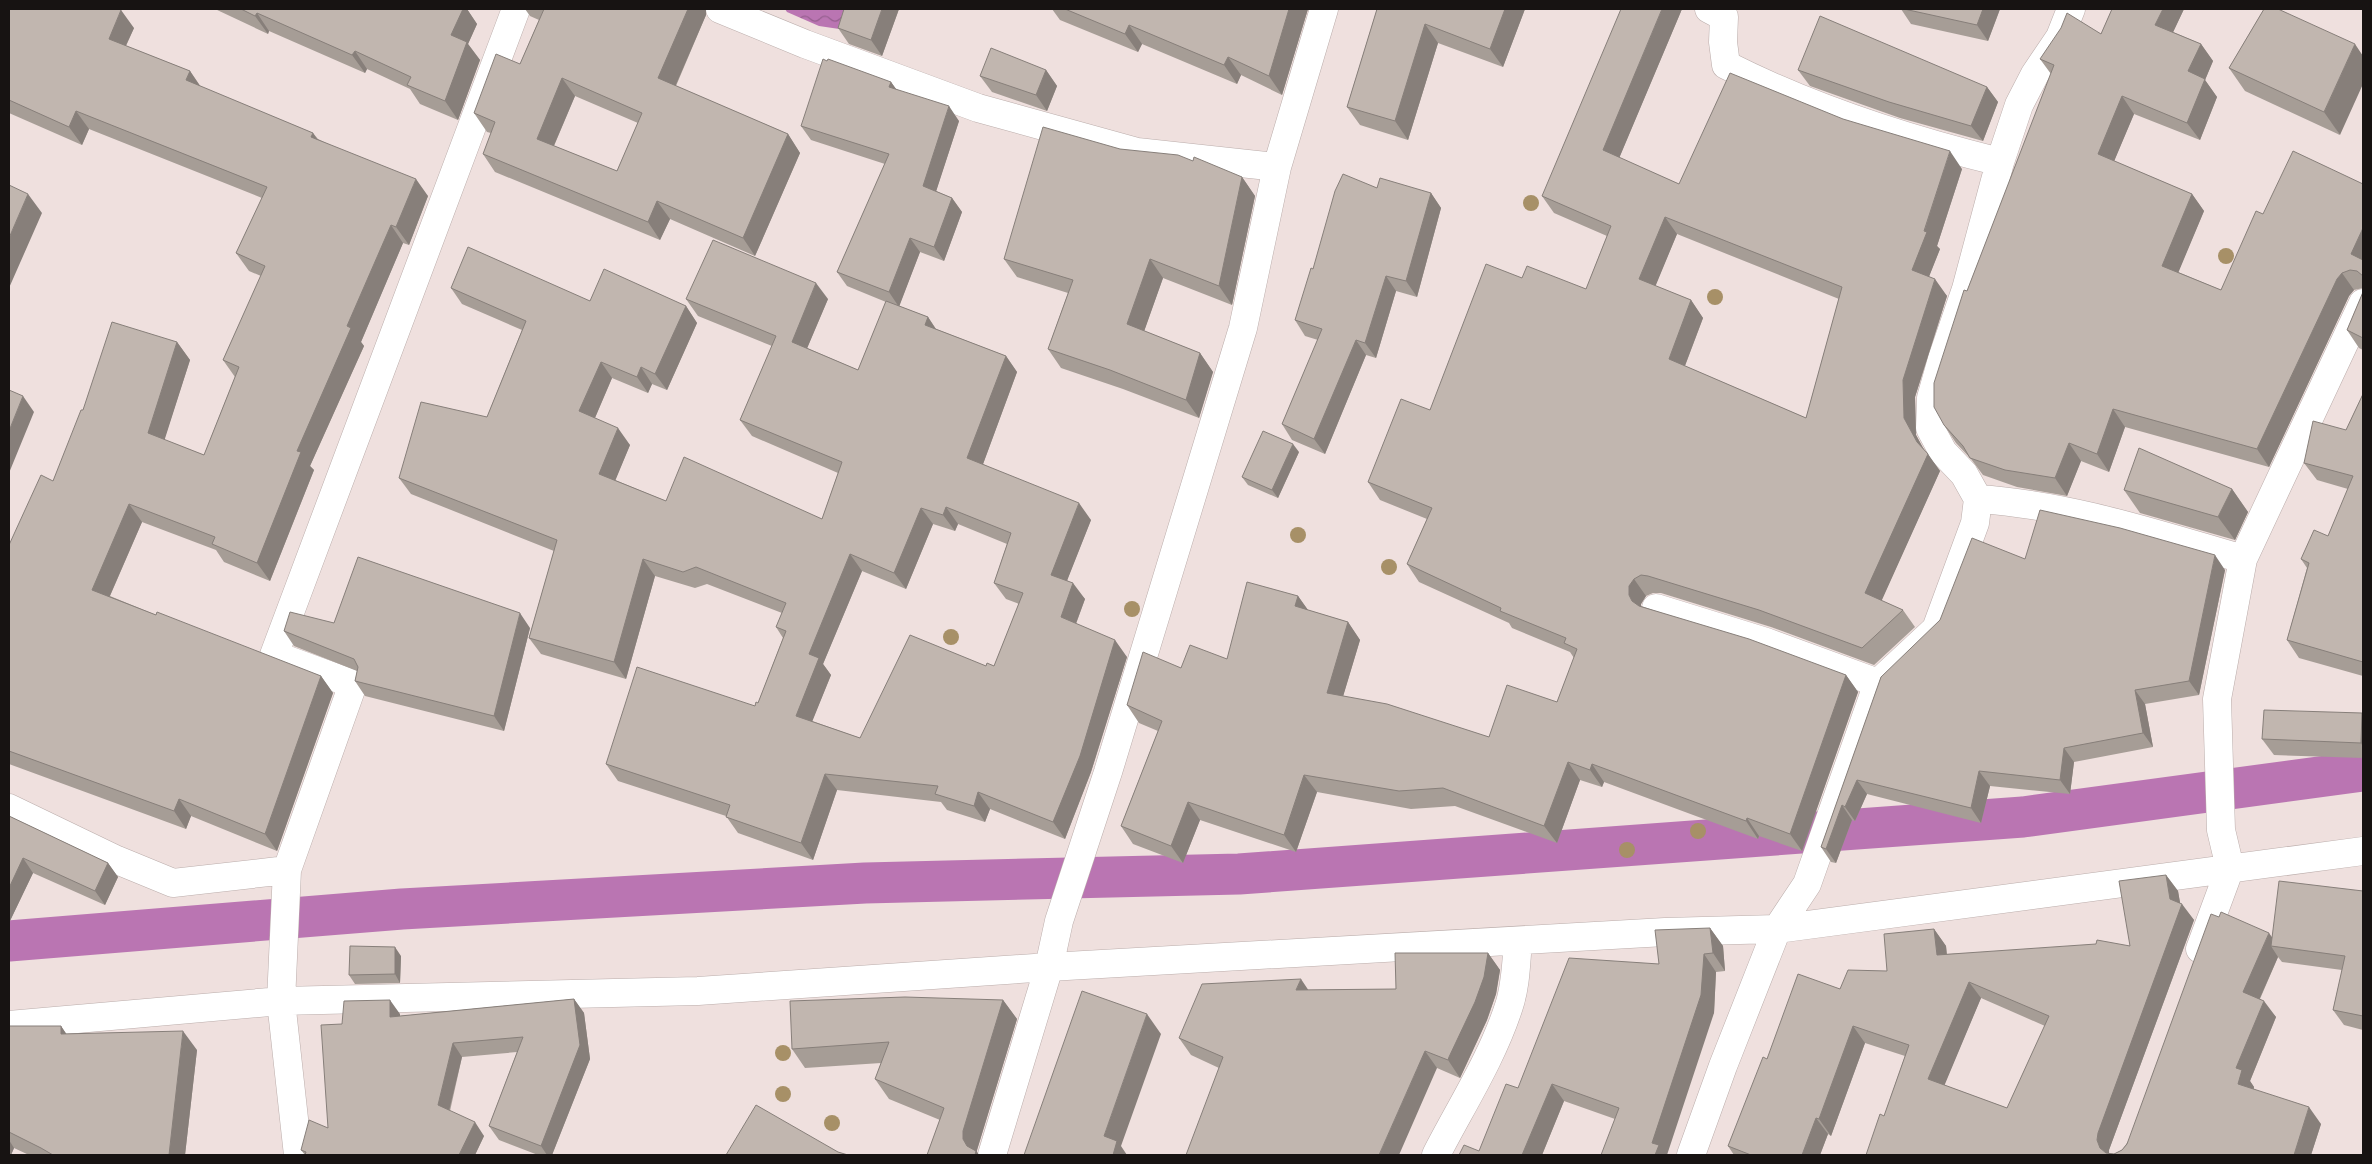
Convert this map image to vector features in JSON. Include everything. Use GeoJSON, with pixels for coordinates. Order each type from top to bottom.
{"type":"FeatureCollection","features":[{"type":"Feature","properties":{"kind":"street"},"geometry":{"type":"LineString","coordinates":[[298,1155],[281,1001],[287,872],[353,684],[274,654],[516,9]]}},
{"type":"Feature","properties":{"kind":"street"},"geometry":{"type":"LineString","coordinates":[[720,9],[805,44],[978,108],[1136,152],[1277,168]]}},
{"type":"Feature","properties":{"kind":"street"},"geometry":{"type":"LineString","coordinates":[[992,1155],[1049,967],[1059,921],[1094,816],[1243,328],[1277,168],[1324,9]]}},
{"type":"Feature","properties":{"kind":"street"},"geometry":{"type":"LineString","coordinates":[[1709,9],[1724,17],[1723,42],[1726,65],[1796,96],[1874,126],[1943,148],[2000,162]]}},
{"type":"Feature","properties":{"kind":"street"},"geometry":{"type":"LineString","coordinates":[[1691,1155],[1723,1066],[1777,929],[1807,884],[1878,683],[1936,629],[1975,523],[1978,498],[1964,474],[1943,452],[1930,428],[1931,398],[1966,289],[2000,162],[2019,106],[2035,74],[2060,37],[2071,9]]}},
{"type":"Feature","properties":{"kind":"street"},"geometry":{"type":"LineString","coordinates":[[2192,970],[2230,868],[2221,830],[2220,724],[2217,698],[2244,559],[2363,303]]}},
{"type":"Feature","properties":{"kind":"street"},"geometry":{"type":"LineString","coordinates":[[1978,498],[2010,501],[2109,519],[2244,559]]}},
{"type":"Feature","properties":{"kind":"street"},"geometry":{"type":"LineString","coordinates":[[1656,608],[1766,642],[1878,683]]}},
{"type":"Feature","properties":{"kind":"street"},"geometry":{"type":"LineString","coordinates":[[9,808],[117,860],[173,882],[287,872]]}},
{"type":"Feature","properties":{"kind":"street"},"geometry":{"type":"LineString","coordinates":[[9,1025],[281,1001],[698,991],[1049,967],[1518,941],[1777,929],[2363,851]]}},
{"type":"Feature","properties":{"kind":"street"},"geometry":{"type":"LineString","coordinates":[[1436,1155],[1474,1087],[1509,1006],[1516,975],[1518,941]]}},
{"type":"Feature","properties":{"kind":"water"},"geometry":{"type":"Polygon","coordinates":[[[785,9],[866,9],[846,30],[819,26],[787,12],[785,9]]]}},
{"type":"Feature","properties":{"kind":"building"},"geometry":{"type":"Polygon","coordinates":[[[9,9],[119,9],[121,10],[109,39],[190,71],[186,80],[313,133],[311,137],[416,179],[396,227],[391,225],[347,326],[351,328],[297,451],[301,452],[257,563],[212,544],[215,537],[129,504],[92,590],[156,615],[157,612],[321,676],[265,834],[179,799],[174,811],[9,751],[9,545],[41,475],[53,481],[81,410],[83,410],[112,322],[177,342],[148,433],[204,455],[239,367],[223,360],[265,266],[236,253],[267,187],[76,111],[69,127],[9,100],[9,9]]]}},
{"type":"Feature","properties":{"kind":"building"},"geometry":{"type":"Polygon","coordinates":[[[241,9],[463,9],[451,35],[467,42],[445,101],[407,85],[411,77],[355,51],[352,55],[257,13],[255,16],[241,9]]]}},
{"type":"Feature","properties":{"kind":"building"},"geometry":{"type":"Polygon","coordinates":[[[544,9],[688,9],[658,78],[788,134],[743,238],[657,201],[648,222],[483,154],[495,122],[474,113],[496,54],[520,64],[544,9]],[[562,78],[537,139],[617,171],[642,113],[562,78]]]}},
{"type":"Feature","properties":{"kind":"building"},"geometry":{"type":"Polygon","coordinates":[[[844,9],[882,9],[871,40],[838,28],[844,9]]]}},
{"type":"Feature","properties":{"kind":"building"},"geometry":{"type":"Polygon","coordinates":[[[1065,9],[1289,9],[1269,76],[1228,57],[1224,65],[1129,25],[1125,34],[1065,9]]]}},
{"type":"Feature","properties":{"kind":"building"},"geometry":{"type":"Polygon","coordinates":[[[1377,9],[1505,9],[1490,49],[1425,24],[1395,121],[1347,107],[1377,9]]]}},
{"type":"Feature","properties":{"kind":"building"},"geometry":{"type":"Polygon","coordinates":[[[1621,9],[1662,9],[1603,150],[1679,184],[1730,73],[1843,119],[1950,151],[1924,231],[1927,232],[1912,270],[1935,279],[1903,380],[1904,418],[1917,442],[1928,454],[1865,593],[1903,610],[1862,648],[1759,610],[1648,576],[1641,575],[1634,579],[1629,586],[1629,595],[1632,601],[1639,606],[1749,639],[1846,675],[1790,834],[1747,818],[1746,821],[1592,764],[1590,770],[1568,762],[1544,826],[1443,788],[1399,791],[1304,775],[1284,835],[1188,802],[1171,846],[1121,826],[1162,721],[1127,705],[1143,652],[1181,668],[1190,645],[1227,659],[1247,582],[1298,596],[1295,606],[1348,622],[1327,693],[1387,704],[1489,737],[1507,685],[1557,702],[1577,649],[1564,643],[1566,638],[1500,611],[1501,608],[1407,564],[1432,508],[1368,482],[1401,399],[1430,410],[1486,264],[1522,278],[1527,266],[1586,289],[1611,226],[1542,196],[1621,9]],[[1665,217],[1639,279],[1691,300],[1669,359],[1806,418],[1842,287],[1665,217]]]}},
{"type":"Feature","properties":{"kind":"building"},"geometry":{"type":"Polygon","coordinates":[[[1904,9],[1983,9],[1977,25],[1904,9]]]}},
{"type":"Feature","properties":{"kind":"building"},"geometry":{"type":"Polygon","coordinates":[[[2112,9],[2163,9],[2155,25],[2201,44],[2188,71],[2205,79],[2187,123],[2122,96],[2098,154],[2192,194],[2162,266],[2221,290],[2256,211],[2263,214],[2293,151],[2363,184],[2363,228],[2351,254],[2363,260],[2363,276],[2357,271],[2350,270],[2342,273],[2337,279],[2257,449],[2113,409],[2097,454],[2069,443],[2055,478],[2005,470],[1970,458],[1963,446],[1944,425],[1934,407],[1934,383],[1964,290],[1967,291],[2054,65],[2040,59],[2061,28],[2067,13],[2101,34],[2112,9]]]}},
{"type":"Feature","properties":{"kind":"building"},"geometry":{"type":"Polygon","coordinates":[[[2264,9],[2278,9],[2355,44],[2324,112],[2229,68],[2264,9]]]}},
{"type":"Feature","properties":{"kind":"building"},"geometry":{"type":"Polygon","coordinates":[[[1820,16],[1987,87],[1971,126],[1889,102],[1798,70],[1820,16]]]}},
{"type":"Feature","properties":{"kind":"building"},"geometry":{"type":"Polygon","coordinates":[[[991,48],[1046,70],[1036,95],[980,76],[991,48]]]}},
{"type":"Feature","properties":{"kind":"building"},"geometry":{"type":"Polygon","coordinates":[[[823,59],[827,61],[828,59],[891,82],[889,87],[949,106],[923,186],[952,198],[934,247],[910,238],[889,292],[837,272],[889,154],[801,126],[823,59]]]}},
{"type":"Feature","properties":{"kind":"building"},"geometry":{"type":"Polygon","coordinates":[[[1043,127],[1120,149],[1178,155],[1193,161],[1194,157],[1242,177],[1219,286],[1150,259],[1127,324],[1200,353],[1186,400],[1110,370],[1048,349],[1073,280],[1004,259],[1043,127]]]}},
{"type":"Feature","properties":{"kind":"building"},"geometry":{"type":"Polygon","coordinates":[[[1343,174],[1377,188],[1380,178],[1431,193],[1406,281],[1386,276],[1365,343],[1356,340],[1314,439],[1282,424],[1322,329],[1295,320],[1311,268],[1313,269],[1335,191],[1343,174]]]}},
{"type":"Feature","properties":{"kind":"building"},"geometry":{"type":"Polygon","coordinates":[[[9,185],[28,194],[9,238],[9,185]]]}},
{"type":"Feature","properties":{"kind":"building"},"geometry":{"type":"Polygon","coordinates":[[[713,240],[816,283],[792,342],[858,370],[886,301],[928,317],[925,325],[1006,356],[967,458],[1079,503],[1051,575],[1073,583],[1061,617],[1115,640],[1080,756],[1053,822],[978,792],[974,806],[935,794],[938,786],[825,774],[801,843],[726,817],[730,805],[606,764],[637,667],[755,706],[756,702],[758,703],[786,631],[776,627],[786,603],[696,567],[683,572],[643,559],[614,662],[529,638],[557,540],[399,478],[421,402],[487,417],[526,321],[451,288],[468,247],[590,301],[604,269],[686,306],[655,374],[641,367],[637,377],[601,362],[579,411],[618,428],[599,474],[666,501],[684,457],[822,519],[842,462],[740,420],[776,336],[686,299],[713,240]],[[946,507],[943,515],[921,508],[894,573],[850,554],[809,654],[819,658],[796,716],[860,738],[910,635],[986,666],[987,663],[994,666],[1023,593],[994,583],[1011,533],[946,507]]]}},
{"type":"Feature","properties":{"kind":"building"},"geometry":{"type":"Polygon","coordinates":[[[2363,292],[2363,338],[2347,330],[2363,292]]]}},
{"type":"Feature","properties":{"kind":"building"},"geometry":{"type":"Polygon","coordinates":[[[9,390],[23,396],[9,431],[9,390]]]}},
{"type":"Feature","properties":{"kind":"building"},"geometry":{"type":"Polygon","coordinates":[[[2363,394],[2363,662],[2287,640],[2309,563],[2301,559],[2314,530],[2328,536],[2353,476],[2304,463],[2313,421],[2346,430],[2363,394]]]}},
{"type":"Feature","properties":{"kind":"building"},"geometry":{"type":"Polygon","coordinates":[[[1263,431],[1293,444],[1272,490],[1242,477],[1263,431]]]}},
{"type":"Feature","properties":{"kind":"building"},"geometry":{"type":"Polygon","coordinates":[[[2139,448],[2232,489],[2218,517],[2124,490],[2139,448]]]}},
{"type":"Feature","properties":{"kind":"building"},"geometry":{"type":"Polygon","coordinates":[[[2040,510],[2120,528],[2215,555],[2189,681],[2135,690],[2143,733],[2064,748],[2060,780],[1979,771],[1971,808],[1857,780],[1845,807],[1842,805],[1826,849],[1821,847],[1881,677],[1940,620],[1972,538],[2025,559],[2040,510]]]}},
{"type":"Feature","properties":{"kind":"building"},"geometry":{"type":"Polygon","coordinates":[[[358,557],[520,613],[494,716],[355,681],[358,667],[354,659],[284,631],[290,612],[334,623],[358,557]]]}},
{"type":"Feature","properties":{"kind":"building"},"geometry":{"type":"Polygon","coordinates":[[[2264,710],[2362,713],[2361,743],[2262,739],[2264,710]]]}},
{"type":"Feature","properties":{"kind":"building"},"geometry":{"type":"Polygon","coordinates":[[[9,816],[108,863],[95,891],[23,858],[9,888],[9,816]]]}},
{"type":"Feature","properties":{"kind":"building"},"geometry":{"type":"Polygon","coordinates":[[[2166,875],[2170,899],[2182,904],[2098,1133],[2097,1140],[2100,1148],[2106,1153],[2114,1154],[2122,1150],[2127,1144],[2211,914],[2219,917],[2221,912],[2269,933],[2243,992],[2264,1001],[2236,1068],[2242,1070],[2238,1084],[2309,1107],[2294,1155],[1866,1155],[1880,1114],[1884,1116],[1909,1045],[1853,1026],[1819,1119],[1816,1118],[1802,1155],[1751,1155],[1728,1146],[1763,1057],[1767,1059],[1798,974],[1840,989],[1848,970],[1887,971],[1884,934],[1934,929],[1937,955],[2096,944],[2097,940],[2130,946],[2119,881],[2166,875]],[[1969,982],[1928,1079],[2007,1108],[2049,1016],[1969,982]]]}},
{"type":"Feature","properties":{"kind":"building"},"geometry":{"type":"Polygon","coordinates":[[[2279,881],[2363,891],[2363,1016],[2333,1010],[2345,956],[2271,946],[2279,881]]]}},
{"type":"Feature","properties":{"kind":"building"},"geometry":{"type":"Polygon","coordinates":[[[1710,928],[1713,953],[1704,954],[1701,995],[1652,1143],[1659,1145],[1655,1155],[1601,1155],[1619,1108],[1552,1084],[1522,1155],[1459,1155],[1464,1145],[1479,1151],[1506,1084],[1518,1088],[1569,958],[1659,964],[1655,930],[1710,928]]]}},
{"type":"Feature","properties":{"kind":"building"},"geometry":{"type":"Polygon","coordinates":[[[350,946],[395,947],[395,974],[349,975],[350,946]]]}},
{"type":"Feature","properties":{"kind":"building"},"geometry":{"type":"Polygon","coordinates":[[[1395,953],[1488,953],[1484,977],[1475,1002],[1448,1060],[1425,1051],[1379,1155],[1186,1155],[1223,1057],[1179,1038],[1202,984],[1301,979],[1296,990],[1396,989],[1395,953]]]}},
{"type":"Feature","properties":{"kind":"building"},"geometry":{"type":"Polygon","coordinates":[[[1082,991],[1147,1014],[1104,1136],[1117,1141],[1113,1155],[1024,1155],[1082,991]]]}},
{"type":"Feature","properties":{"kind":"building"},"geometry":{"type":"Polygon","coordinates":[[[905,997],[1003,1000],[963,1131],[963,1139],[967,1146],[976,1151],[975,1155],[927,1155],[944,1108],[875,1079],[889,1042],[792,1049],[790,1001],[905,997]]]}},
{"type":"Feature","properties":{"kind":"building"},"geometry":{"type":"Polygon","coordinates":[[[574,999],[580,1045],[541,1146],[489,1126],[523,1037],[453,1043],[438,1105],[475,1122],[459,1155],[305,1155],[306,1152],[301,1150],[309,1120],[328,1128],[321,1025],[342,1024],[344,1001],[390,1000],[390,1017],[574,999]]]}},
{"type":"Feature","properties":{"kind":"building"},"geometry":{"type":"Polygon","coordinates":[[[9,1026],[61,1026],[61,1034],[183,1031],[169,1155],[53,1155],[9,1132],[9,1026]]]}},
{"type":"Feature","properties":{"kind":"building"},"geometry":{"type":"Polygon","coordinates":[[[756,1105],[838,1152],[848,1155],[726,1155],[756,1105]]]}},
{"type":"Feature","properties":{"kind":"waterway"},"geometry":{"type":"LineString","coordinates":[[9,941],[402,909],[865,883],[1239,874],[2023,817],[2363,771]]}}]}
